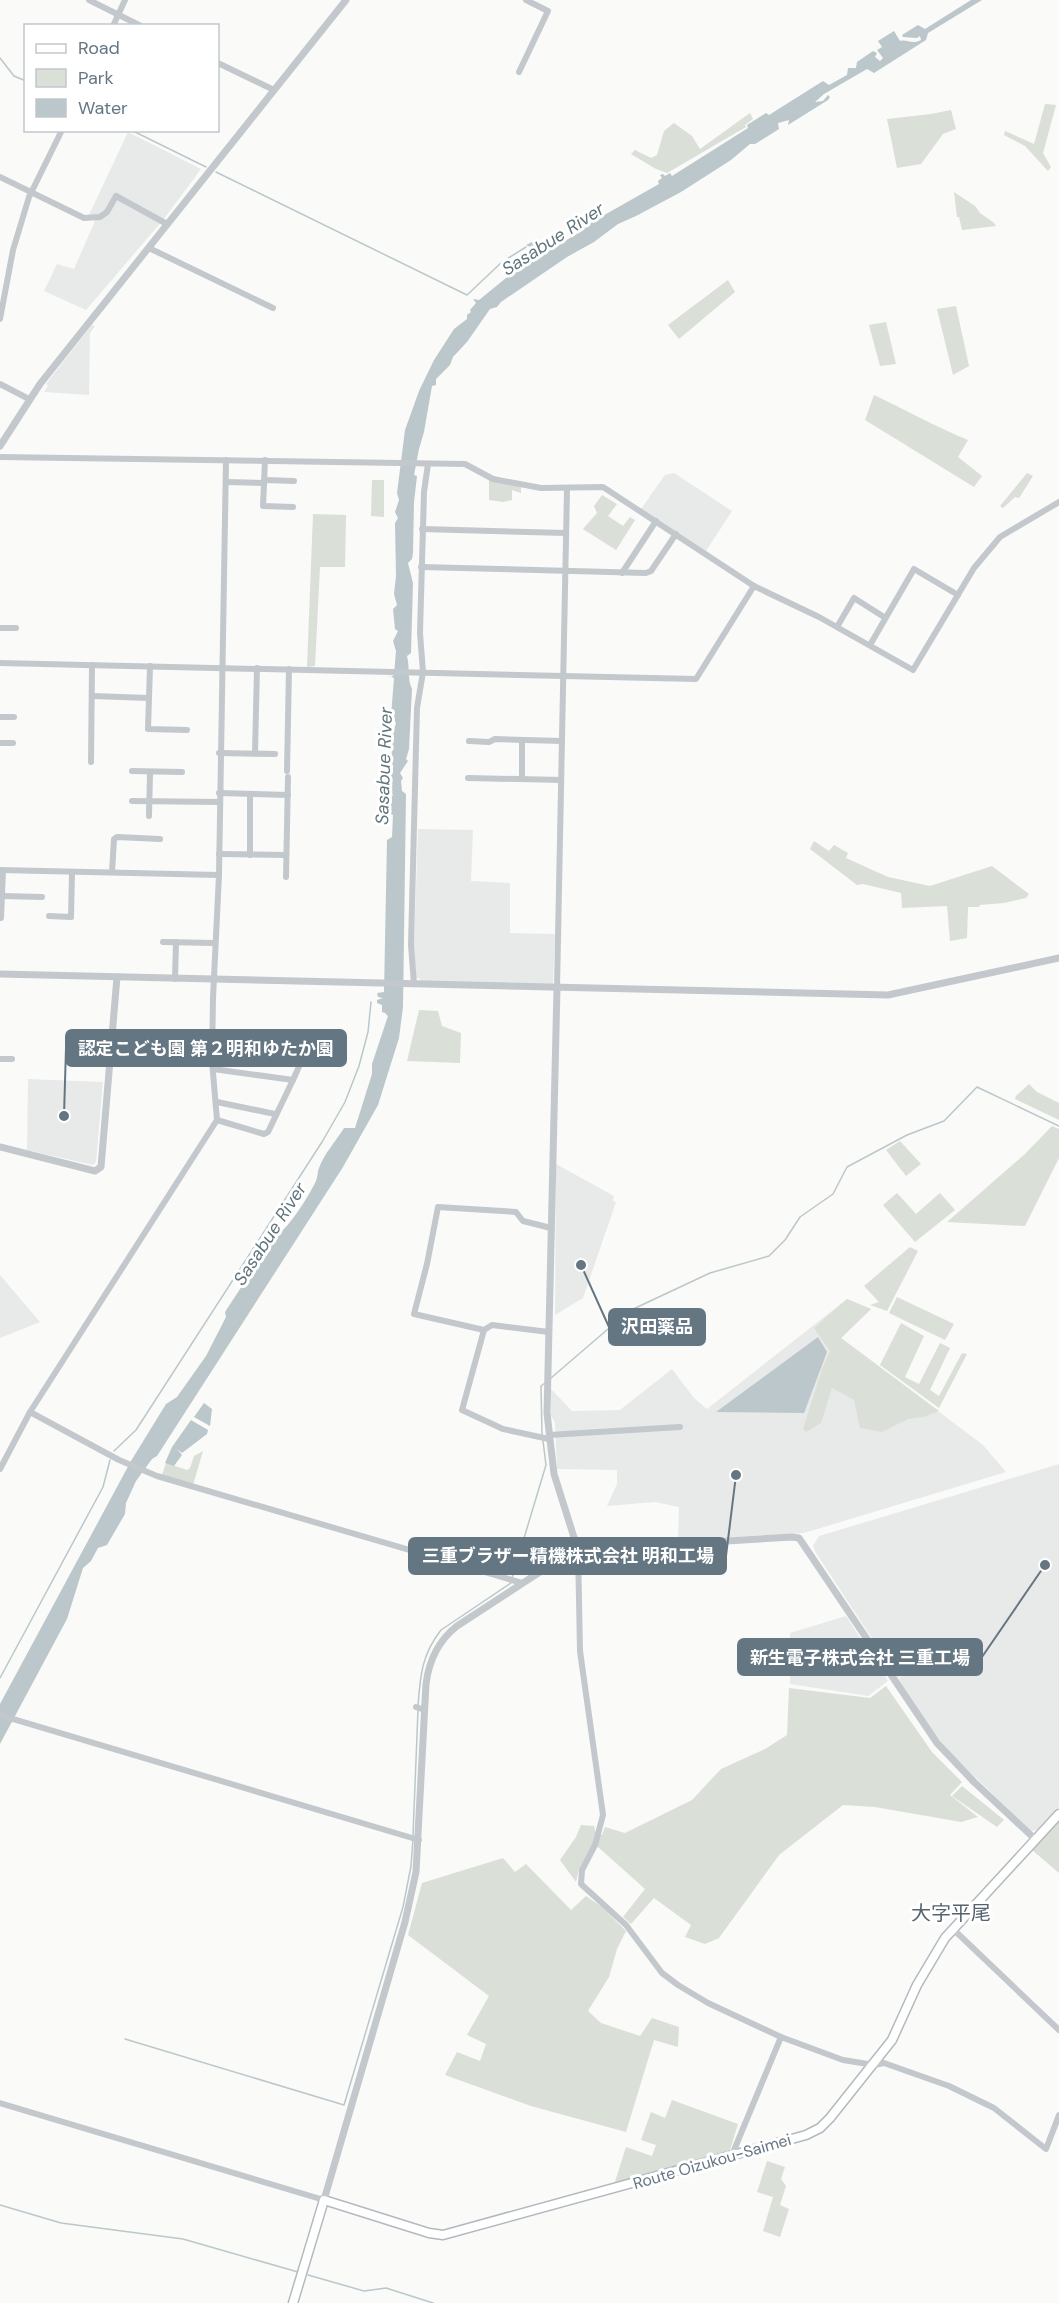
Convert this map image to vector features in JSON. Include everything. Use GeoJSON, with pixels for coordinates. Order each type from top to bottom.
{"type":"FeatureCollection","features":[{"type":"Feature","properties":{"kind":"main road","name":"Route Oizukou-Saimei"},"geometry":{"type":"LineString","coordinates":[[324,2200],[442,2235],[732,2155],[820,2128],[892,2040],[917,1985],[945,1938],[1059,1814]]}},
{"type":"Feature","properties":{"kind":"main road"},"geometry":{"type":"LineString","coordinates":[[293,2303],[324,2200]]}},
{"type":"Feature","properties":{"kind":"street"},"geometry":{"type":"LineString","coordinates":[[89,0],[137,24]]}},
{"type":"Feature","properties":{"kind":"street"},"geometry":{"type":"LineString","coordinates":[[113,24],[125,0]]}},
{"type":"Feature","properties":{"kind":"street"},"geometry":{"type":"LineString","coordinates":[[0,446],[29,399],[345,0]]}},
{"type":"Feature","properties":{"kind":"street"},"geometry":{"type":"LineString","coordinates":[[519,72],[548,11],[526,0]]}},
{"type":"Feature","properties":{"kind":"street"},"geometry":{"type":"LineString","coordinates":[[219,63],[274,90]]}},
{"type":"Feature","properties":{"kind":"street"},"geometry":{"type":"LineString","coordinates":[[0,319],[13,250],[32,192],[61,132]]}},
{"type":"Feature","properties":{"kind":"street"},"geometry":{"type":"LineString","coordinates":[[0,177],[84,218],[100,217],[116,196],[167,224]]}},
{"type":"Feature","properties":{"kind":"street"},"geometry":{"type":"LineString","coordinates":[[149,248],[273,308]]}},
{"type":"Feature","properties":{"kind":"street"},"geometry":{"type":"LineString","coordinates":[[0,384],[29,399]]}},
{"type":"Feature","properties":{"kind":"street"},"geometry":{"type":"LineString","coordinates":[[0,457],[465,464],[493,479],[541,488],[603,487],[754,586],[837,627],[913,670],[974,568],[1000,537],[1059,502]]}},
{"type":"Feature","properties":{"kind":"street"},"geometry":{"type":"LineString","coordinates":[[0,1469],[30,1412],[218,1120],[213,1069],[214,980],[219,875],[219,753],[226,460]]}},
{"type":"Feature","properties":{"kind":"street"},"geometry":{"type":"LineString","coordinates":[[265,460],[263,506],[293,507]]}},
{"type":"Feature","properties":{"kind":"street"},"geometry":{"type":"LineString","coordinates":[[414,984],[411,945],[417,708],[421,672],[424,492],[428,464]]}},
{"type":"Feature","properties":{"kind":"street"},"geometry":{"type":"LineString","coordinates":[[226,482],[294,481]]}},
{"type":"Feature","properties":{"kind":"street"},"geometry":{"type":"LineString","coordinates":[[567,489],[545,1437],[556,1484],[578,1550],[580,1651],[603,1815],[595,1845],[582,1870],[581,1884],[626,1925],[662,1973],[708,2003],[781,2037],[843,2060],[884,2063],[949,2086],[994,2109],[1046,2149],[1059,2115]]}},
{"type":"Feature","properties":{"kind":"street"},"geometry":{"type":"LineString","coordinates":[[622,573],[656,521]]}},
{"type":"Feature","properties":{"kind":"street"},"geometry":{"type":"LineString","coordinates":[[423,529],[566,534]]}},
{"type":"Feature","properties":{"kind":"street"},"geometry":{"type":"LineString","coordinates":[[422,567],[646,573],[651,571],[676,534]]}},
{"type":"Feature","properties":{"kind":"street"},"geometry":{"type":"LineString","coordinates":[[870,645],[884,617],[914,569],[958,595]]}},
{"type":"Feature","properties":{"kind":"street"},"geometry":{"type":"LineString","coordinates":[[0,663],[696,679],[754,586]]}},
{"type":"Feature","properties":{"kind":"street"},"geometry":{"type":"LineString","coordinates":[[837,627],[854,598],[884,617]]}},
{"type":"Feature","properties":{"kind":"street"},"geometry":{"type":"LineString","coordinates":[[0,628],[16,628]]}},
{"type":"Feature","properties":{"kind":"street"},"geometry":{"type":"LineString","coordinates":[[91,762],[92,665]]}},
{"type":"Feature","properties":{"kind":"street"},"geometry":{"type":"LineString","coordinates":[[150,666],[148,729],[187,730]]}},
{"type":"Feature","properties":{"kind":"street"},"geometry":{"type":"LineString","coordinates":[[255,753],[257,668]]}},
{"type":"Feature","properties":{"kind":"street"},"geometry":{"type":"LineString","coordinates":[[285,877],[289,669]]}},
{"type":"Feature","properties":{"kind":"street"},"geometry":{"type":"LineString","coordinates":[[92,696],[149,698]]}},
{"type":"Feature","properties":{"kind":"street"},"geometry":{"type":"LineString","coordinates":[[0,717],[14,717]]}},
{"type":"Feature","properties":{"kind":"street"},"geometry":{"type":"LineString","coordinates":[[522,740],[522,779]]}},
{"type":"Feature","properties":{"kind":"street"},"geometry":{"type":"LineString","coordinates":[[469,741],[562,741]]}},
{"type":"Feature","properties":{"kind":"street"},"geometry":{"type":"LineString","coordinates":[[0,743],[13,743]]}},
{"type":"Feature","properties":{"kind":"street"},"geometry":{"type":"LineString","coordinates":[[219,753],[275,754]]}},
{"type":"Feature","properties":{"kind":"street"},"geometry":{"type":"LineString","coordinates":[[132,771],[182,772]]}},
{"type":"Feature","properties":{"kind":"street"},"geometry":{"type":"LineString","coordinates":[[149,816],[150,772]]}},
{"type":"Feature","properties":{"kind":"street"},"geometry":{"type":"LineString","coordinates":[[468,778],[561,780]]}},
{"type":"Feature","properties":{"kind":"street"},"geometry":{"type":"LineString","coordinates":[[219,793],[288,795]]}},
{"type":"Feature","properties":{"kind":"street"},"geometry":{"type":"LineString","coordinates":[[250,794],[250,855]]}},
{"type":"Feature","properties":{"kind":"street"},"geometry":{"type":"LineString","coordinates":[[132,801],[219,802]]}},
{"type":"Feature","properties":{"kind":"street"},"geometry":{"type":"LineString","coordinates":[[112,872],[114,839],[117,837],[160,839]]}},
{"type":"Feature","properties":{"kind":"street"},"geometry":{"type":"LineString","coordinates":[[219,854],[286,855]]}},
{"type":"Feature","properties":{"kind":"street"},"geometry":{"type":"LineString","coordinates":[[1,918],[1,870],[219,875]]}},
{"type":"Feature","properties":{"kind":"street"},"geometry":{"type":"LineString","coordinates":[[49,916],[71,917],[72,872]]}},
{"type":"Feature","properties":{"kind":"street"},"geometry":{"type":"LineString","coordinates":[[2,896],[42,897]]}},
{"type":"Feature","properties":{"kind":"street"},"geometry":{"type":"LineString","coordinates":[[163,942],[215,943]]}},
{"type":"Feature","properties":{"kind":"street"},"geometry":{"type":"LineString","coordinates":[[175,979],[176,942]]}},
{"type":"Feature","properties":{"kind":"street"},"geometry":{"type":"LineString","coordinates":[[0,974],[888,995],[1059,958]]}},
{"type":"Feature","properties":{"kind":"street"},"geometry":{"type":"LineString","coordinates":[[0,1147],[95,1171],[101,1167],[117,977]]}},
{"type":"Feature","properties":{"kind":"street"},"geometry":{"type":"LineString","coordinates":[[0,1059],[12,1059]]}},
{"type":"Feature","properties":{"kind":"street"},"geometry":{"type":"LineString","coordinates":[[218,1120],[264,1134],[268,1132],[301,1062]]}},
{"type":"Feature","properties":{"kind":"street"},"geometry":{"type":"LineString","coordinates":[[213,1069],[293,1080]]}},
{"type":"Feature","properties":{"kind":"street"},"geometry":{"type":"LineString","coordinates":[[217,1102],[275,1114]]}},
{"type":"Feature","properties":{"kind":"street"},"geometry":{"type":"LineString","coordinates":[[484,1330],[414,1314],[438,1207],[516,1212],[523,1221],[551,1228]]}},
{"type":"Feature","properties":{"kind":"street"},"geometry":{"type":"LineString","coordinates":[[549,1332],[492,1325],[484,1330],[462,1410],[503,1429],[545,1437],[680,1427]]}},
{"type":"Feature","properties":{"kind":"street"},"geometry":{"type":"LineString","coordinates":[[30,1412],[119,1460],[155,1476],[515,1581]]}},
{"type":"Feature","properties":{"kind":"street"},"geometry":{"type":"LineString","coordinates":[[0,2103],[324,2200],[405,1922],[416,1872],[415,1838],[420,1708],[427,1672],[439,1645],[457,1626],[515,1581],[578,1550],[799,1538],[937,1743],[1035,1839]]}},
{"type":"Feature","properties":{"kind":"street"},"geometry":{"type":"LineString","coordinates":[[0,1715],[415,1838]]}},
{"type":"Feature","properties":{"kind":"street"},"geometry":{"type":"LineString","coordinates":[[953,1929],[1059,2030]]}},
{"type":"Feature","properties":{"kind":"street"},"geometry":{"type":"LineString","coordinates":[[732,2155],[781,2037]]}},
{"type":"Feature","properties":{"kind":"shaded area"},"geometry":{"type":"Polygon","coordinates":[[[128,132],[201,169],[163,220],[86,310],[44,291],[57,264],[74,269],[95,221],[89,215],[128,132]]]}},
{"type":"Feature","properties":{"kind":"shaded area"},"geometry":{"type":"Polygon","coordinates":[[[92,325],[95,326],[90,333],[89,395],[44,392],[48,386],[46,384],[92,325]]]}},
{"type":"Feature","properties":{"kind":"shaded area"},"geometry":{"type":"Polygon","coordinates":[[[674,473],[732,511],[706,551],[641,509],[665,475],[674,473]]]}},
{"type":"Feature","properties":{"kind":"shaded area"},"geometry":{"type":"Polygon","coordinates":[[[418,829],[473,830],[471,881],[510,883],[510,933],[555,934],[553,984],[420,981],[416,978],[414,946],[418,829]]]}},
{"type":"Feature","properties":{"kind":"shaded area"},"geometry":{"type":"Polygon","coordinates":[[[28,1079],[103,1082],[96,1162],[93,1165],[27,1150],[28,1079]]]}},
{"type":"Feature","properties":{"kind":"shaded area"},"geometry":{"type":"Polygon","coordinates":[[[556,1164],[614,1196],[613,1201],[616,1202],[583,1298],[555,1315],[556,1164]]]}},
{"type":"Feature","properties":{"kind":"shaded area"},"geometry":{"type":"Polygon","coordinates":[[[0,1275],[40,1322],[0,1338],[0,1275]]]}},
{"type":"Feature","properties":{"kind":"shaded area"},"geometry":{"type":"Polygon","coordinates":[[[847,1299],[871,1309],[841,1338],[983,1445],[1006,1472],[804,1533],[678,1540],[679,1507],[655,1502],[607,1506],[617,1484],[617,1470],[557,1469],[555,1422],[551,1416],[551,1389],[572,1411],[620,1410],[672,1369],[694,1398],[707,1409],[847,1299]]]}},
{"type":"Feature","properties":{"kind":"shaded area"},"geometry":{"type":"Polygon","coordinates":[[[1059,1464],[1059,1807],[1037,1830],[1031,1831],[951,1754],[932,1731],[898,1679],[929,1658],[898,1678],[813,1546],[819,1536],[1059,1464]]]}},
{"type":"Feature","properties":{"kind":"shaded area"},"geometry":{"type":"Polygon","coordinates":[[[846,1616],[888,1681],[868,1696],[790,1684],[790,1633],[846,1616]]]}},
{"type":"Feature","properties":{"kind":"green space"},"geometry":{"type":"Polygon","coordinates":[[[1045,104],[1056,105],[1043,153],[1051,167],[1048,171],[1025,146],[1004,135],[1005,131],[1034,144],[1045,104]]]}},
{"type":"Feature","properties":{"kind":"green space"},"geometry":{"type":"Polygon","coordinates":[[[951,110],[956,129],[943,134],[921,164],[897,168],[887,119],[951,110]]]}},
{"type":"Feature","properties":{"kind":"green space"},"geometry":{"type":"Polygon","coordinates":[[[750,113],[753,119],[745,125],[746,127],[667,173],[631,154],[635,150],[651,158],[657,155],[664,131],[674,123],[692,136],[700,149],[750,113]]]}},
{"type":"Feature","properties":{"kind":"green space"},"geometry":{"type":"Polygon","coordinates":[[[954,192],[975,206],[996,226],[962,230],[959,217],[957,217],[954,192]]]}},
{"type":"Feature","properties":{"kind":"green space"},"geometry":{"type":"Polygon","coordinates":[[[728,280],[735,292],[679,339],[668,325],[728,280]]]}},
{"type":"Feature","properties":{"kind":"green space"},"geometry":{"type":"Polygon","coordinates":[[[956,306],[969,366],[953,375],[937,309],[956,306]]]}},
{"type":"Feature","properties":{"kind":"green space"},"geometry":{"type":"Polygon","coordinates":[[[886,322],[896,364],[880,366],[869,325],[886,322]]]}},
{"type":"Feature","properties":{"kind":"green space"},"geometry":{"type":"Polygon","coordinates":[[[874,395],[968,440],[958,457],[982,476],[974,487],[865,420],[874,395]]]}},
{"type":"Feature","properties":{"kind":"green space"},"geometry":{"type":"Polygon","coordinates":[[[1027,473],[1033,476],[1019,498],[1015,497],[1003,508],[1000,506],[1027,473]]]}},
{"type":"Feature","properties":{"kind":"green space"},"geometry":{"type":"Polygon","coordinates":[[[489,479],[521,487],[521,493],[512,490],[512,500],[503,502],[489,500],[489,479]]]}},
{"type":"Feature","properties":{"kind":"green space"},"geometry":{"type":"Polygon","coordinates":[[[372,480],[384,480],[384,517],[371,516],[372,480]]]}},
{"type":"Feature","properties":{"kind":"green space"},"geometry":{"type":"Polygon","coordinates":[[[602,495],[617,504],[608,516],[623,526],[630,517],[635,520],[616,550],[583,529],[597,513],[594,506],[602,495]]]}},
{"type":"Feature","properties":{"kind":"green space"},"geometry":{"type":"Polygon","coordinates":[[[313,514],[346,515],[345,567],[320,567],[315,666],[307,667],[313,514]]]}},
{"type":"Feature","properties":{"kind":"green space"},"geometry":{"type":"Polygon","coordinates":[[[814,841],[829,851],[834,845],[848,853],[846,858],[888,877],[930,886],[992,866],[1029,894],[1026,898],[1004,903],[968,907],[967,938],[950,941],[947,906],[902,908],[901,893],[863,884],[857,885],[810,849],[814,841]]]}},
{"type":"Feature","properties":{"kind":"green space"},"geometry":{"type":"Polygon","coordinates":[[[419,1010],[438,1011],[442,1026],[461,1033],[460,1063],[407,1061],[419,1010]]]}},
{"type":"Feature","properties":{"kind":"green space"},"geometry":{"type":"Polygon","coordinates":[[[1029,1084],[1037,1092],[1059,1103],[1059,1120],[1015,1099],[1029,1084]]]}},
{"type":"Feature","properties":{"kind":"green space"},"geometry":{"type":"Polygon","coordinates":[[[1052,1126],[1059,1129],[1059,1158],[1025,1226],[947,1222],[1025,1154],[1052,1126]]]}},
{"type":"Feature","properties":{"kind":"green space"},"geometry":{"type":"Polygon","coordinates":[[[900,1141],[921,1164],[906,1176],[886,1150],[900,1141]]]}},
{"type":"Feature","properties":{"kind":"green space"},"geometry":{"type":"Polygon","coordinates":[[[897,1193],[916,1214],[940,1193],[955,1210],[915,1242],[883,1205],[897,1193]]]}},
{"type":"Feature","properties":{"kind":"green space"},"geometry":{"type":"Polygon","coordinates":[[[910,1247],[918,1251],[887,1311],[870,1305],[879,1302],[864,1286],[910,1247]]]}},
{"type":"Feature","properties":{"kind":"green space"},"geometry":{"type":"Polygon","coordinates":[[[897,1297],[954,1324],[945,1340],[889,1313],[897,1297]]]}},
{"type":"Feature","properties":{"kind":"green space"},"geometry":{"type":"Polygon","coordinates":[[[847,1299],[871,1309],[841,1338],[939,1411],[923,1417],[908,1419],[882,1432],[860,1428],[854,1400],[832,1388],[821,1423],[806,1432],[803,1429],[830,1351],[814,1328],[847,1299]]]}},
{"type":"Feature","properties":{"kind":"green space"},"geometry":{"type":"Polygon","coordinates":[[[901,1323],[924,1336],[905,1377],[919,1384],[940,1343],[950,1348],[930,1390],[939,1396],[962,1353],[967,1354],[939,1408],[880,1365],[901,1323]]]}},
{"type":"Feature","properties":{"kind":"green space"},"geometry":{"type":"Polygon","coordinates":[[[203,1451],[193,1485],[162,1475],[166,1463],[187,1470],[194,1456],[203,1451]]]}},
{"type":"Feature","properties":{"kind":"green space"},"geometry":{"type":"Polygon","coordinates":[[[886,1686],[932,1752],[962,1782],[950,1795],[978,1817],[961,1822],[875,1807],[843,1805],[779,1855],[719,1938],[705,1944],[685,1937],[691,1925],[654,1898],[631,1924],[623,1917],[645,1889],[598,1847],[591,1847],[579,1869],[576,1882],[560,1860],[576,1837],[581,1825],[594,1826],[596,1834],[602,1835],[605,1827],[625,1833],[692,1800],[721,1769],[765,1749],[787,1735],[789,1688],[870,1698],[886,1686]]]}},
{"type":"Feature","properties":{"kind":"green space"},"geometry":{"type":"Polygon","coordinates":[[[962,1786],[1004,1820],[997,1827],[952,1796],[962,1786]]]}},
{"type":"Feature","properties":{"kind":"green space"},"geometry":{"type":"Polygon","coordinates":[[[1059,1821],[1059,1873],[1032,1850],[1059,1821]]]}},
{"type":"Feature","properties":{"kind":"green space"},"geometry":{"type":"Polygon","coordinates":[[[503,1858],[515,1872],[526,1864],[571,1910],[586,1896],[602,1907],[626,1931],[617,1949],[609,1977],[588,2011],[601,2023],[640,2036],[652,2018],[679,2027],[678,2047],[654,2040],[626,2132],[531,2106],[445,2075],[457,2052],[480,2061],[486,2044],[467,2035],[489,1996],[408,1935],[422,1883],[503,1858]]]}},
{"type":"Feature","properties":{"kind":"green space"},"geometry":{"type":"Polygon","coordinates":[[[672,2100],[738,2124],[729,2153],[614,2185],[626,2147],[652,2156],[656,2145],[641,2140],[651,2112],[665,2118],[672,2100]]]}},
{"type":"Feature","properties":{"kind":"green space"},"geometry":{"type":"Polygon","coordinates":[[[767,2161],[785,2167],[781,2179],[786,2186],[780,2205],[789,2209],[780,2237],[763,2231],[773,2197],[757,2192],[767,2161]]]}},
{"type":"Feature","properties":{"kind":"water"},"geometry":{"type":"Polygon","coordinates":[[[971,0],[982,0],[928,33],[926,40],[874,73],[867,69],[824,94],[815,102],[823,101],[828,95],[830,97],[828,100],[788,125],[789,120],[778,123],[779,129],[755,144],[750,144],[731,160],[681,192],[618,224],[501,302],[497,307],[490,309],[467,342],[453,357],[450,365],[436,379],[436,385],[432,386],[414,475],[417,476],[413,553],[408,563],[413,583],[411,653],[407,656],[412,689],[409,749],[406,759],[408,761],[400,773],[403,778],[402,791],[406,794],[403,1007],[399,1038],[378,1105],[343,1167],[157,1456],[152,1459],[136,1481],[126,1503],[125,1514],[107,1545],[98,1548],[91,1561],[83,1568],[67,1619],[0,1744],[0,1704],[131,1461],[166,1404],[177,1397],[206,1356],[226,1317],[225,1312],[274,1237],[286,1227],[303,1204],[316,1181],[318,1170],[327,1153],[344,1128],[355,1128],[388,1016],[382,1012],[382,1005],[377,1003],[377,1000],[383,998],[378,997],[377,993],[384,992],[387,840],[392,837],[393,815],[387,812],[388,802],[393,795],[389,790],[391,786],[389,777],[384,776],[390,774],[392,750],[390,744],[396,723],[391,716],[394,678],[391,677],[394,675],[396,651],[393,641],[398,631],[395,629],[393,609],[397,605],[394,594],[395,523],[398,518],[395,512],[399,500],[397,493],[405,430],[419,391],[434,360],[454,329],[467,319],[467,315],[476,303],[473,299],[479,300],[511,274],[537,258],[526,245],[532,242],[541,256],[583,230],[585,226],[659,184],[658,181],[662,178],[660,175],[665,176],[670,173],[672,176],[748,128],[747,125],[766,113],[769,115],[823,81],[829,85],[847,75],[848,68],[856,68],[857,62],[873,51],[877,53],[875,57],[880,61],[883,58],[877,50],[882,47],[878,41],[894,31],[900,41],[921,40],[920,36],[917,38],[902,35],[918,25],[925,29],[971,0]]]}},
{"type":"Feature","properties":{"kind":"water"},"geometry":{"type":"Polygon","coordinates":[[[818,1337],[827,1352],[804,1413],[716,1412],[818,1337]]]}},
{"type":"Feature","properties":{"kind":"water"},"geometry":{"type":"Polygon","coordinates":[[[204,1403],[212,1409],[210,1426],[194,1417],[204,1403]]]}},
{"type":"Feature","properties":{"kind":"water"},"geometry":{"type":"Polygon","coordinates":[[[191,1420],[208,1430],[207,1434],[182,1453],[177,1449],[182,1455],[174,1466],[165,1463],[172,1447],[191,1420]]]}},
{"type":"Feature","properties":{"kind":"waterway"},"geometry":{"type":"LineString","coordinates":[[0,58],[14,76],[24,80]]}},
{"type":"Feature","properties":{"kind":"waterway"},"geometry":{"type":"LineString","coordinates":[[135,132],[206,167]]}},
{"type":"Feature","properties":{"kind":"waterway","name":"Sasabue River"},"geometry":{"type":"LineString","coordinates":[[216,172],[467,295],[502,262],[526,247]]}},
{"type":"Feature","properties":{"kind":"waterway","name":"Sasabue River"},"geometry":{"type":"LineString","coordinates":[[114,1451],[136,1430],[322,1142],[345,1102],[359,1066],[368,1032],[371,1002]]}},
{"type":"Feature","properties":{"kind":"waterway"},"geometry":{"type":"LineString","coordinates":[[551,1378],[629,1311],[710,1273],[769,1256],[785,1240],[800,1217],[833,1194],[847,1167],[907,1135],[944,1121],[977,1087],[1059,1126]]}},
{"type":"Feature","properties":{"kind":"waterway"},"geometry":{"type":"LineString","coordinates":[[542,1436],[541,1386],[545,1383]]}},
{"type":"Feature","properties":{"kind":"waterway"},"geometry":{"type":"LineString","coordinates":[[512,1578],[546,1465],[543,1441]]}},
{"type":"Feature","properties":{"kind":"waterway"},"geometry":{"type":"LineString","coordinates":[[0,1678],[103,1487],[110,1460]]}},
{"type":"Feature","properties":{"kind":"waterway"},"geometry":{"type":"LineString","coordinates":[[418,1706],[423,1666],[441,1630],[511,1583]]}},
{"type":"Feature","properties":{"kind":"waterway"},"geometry":{"type":"LineString","coordinates":[[413,1835],[418,1710]]}},
{"type":"Feature","properties":{"kind":"waterway"},"geometry":{"type":"LineString","coordinates":[[125,2039],[344,2105],[403,1907],[411,1866],[413,1839]]}},
{"type":"Feature","properties":{"kind":"waterway"},"geometry":{"type":"LineString","coordinates":[[0,2205],[61,2223],[183,2239],[298,2272]]}},
{"type":"Feature","properties":{"kind":"waterway"},"geometry":{"type":"LineString","coordinates":[[308,2275],[364,2291],[386,2288],[433,2303]]}},
{"type":"Feature","properties":{"kind":"place","name":"認定こども園 第２明和ゆたか園"},"geometry":{"type":"Point","coordinates":[64,1116]}},
{"type":"Feature","properties":{"kind":"place","name":"沢田薬品"},"geometry":{"type":"Point","coordinates":[581,1265]}},
{"type":"Feature","properties":{"kind":"place","name":"三重ブラザー精機株式会社 明和工場"},"geometry":{"type":"Point","coordinates":[736,1475]}},
{"type":"Feature","properties":{"kind":"place","name":"新生電子株式会社 三重工場"},"geometry":{"type":"Point","coordinates":[1045,1565]}},
{"type":"Feature","properties":{"kind":"district","name":"大字平尾"},"geometry":{"type":"Point","coordinates":[951,1913]}}]}
